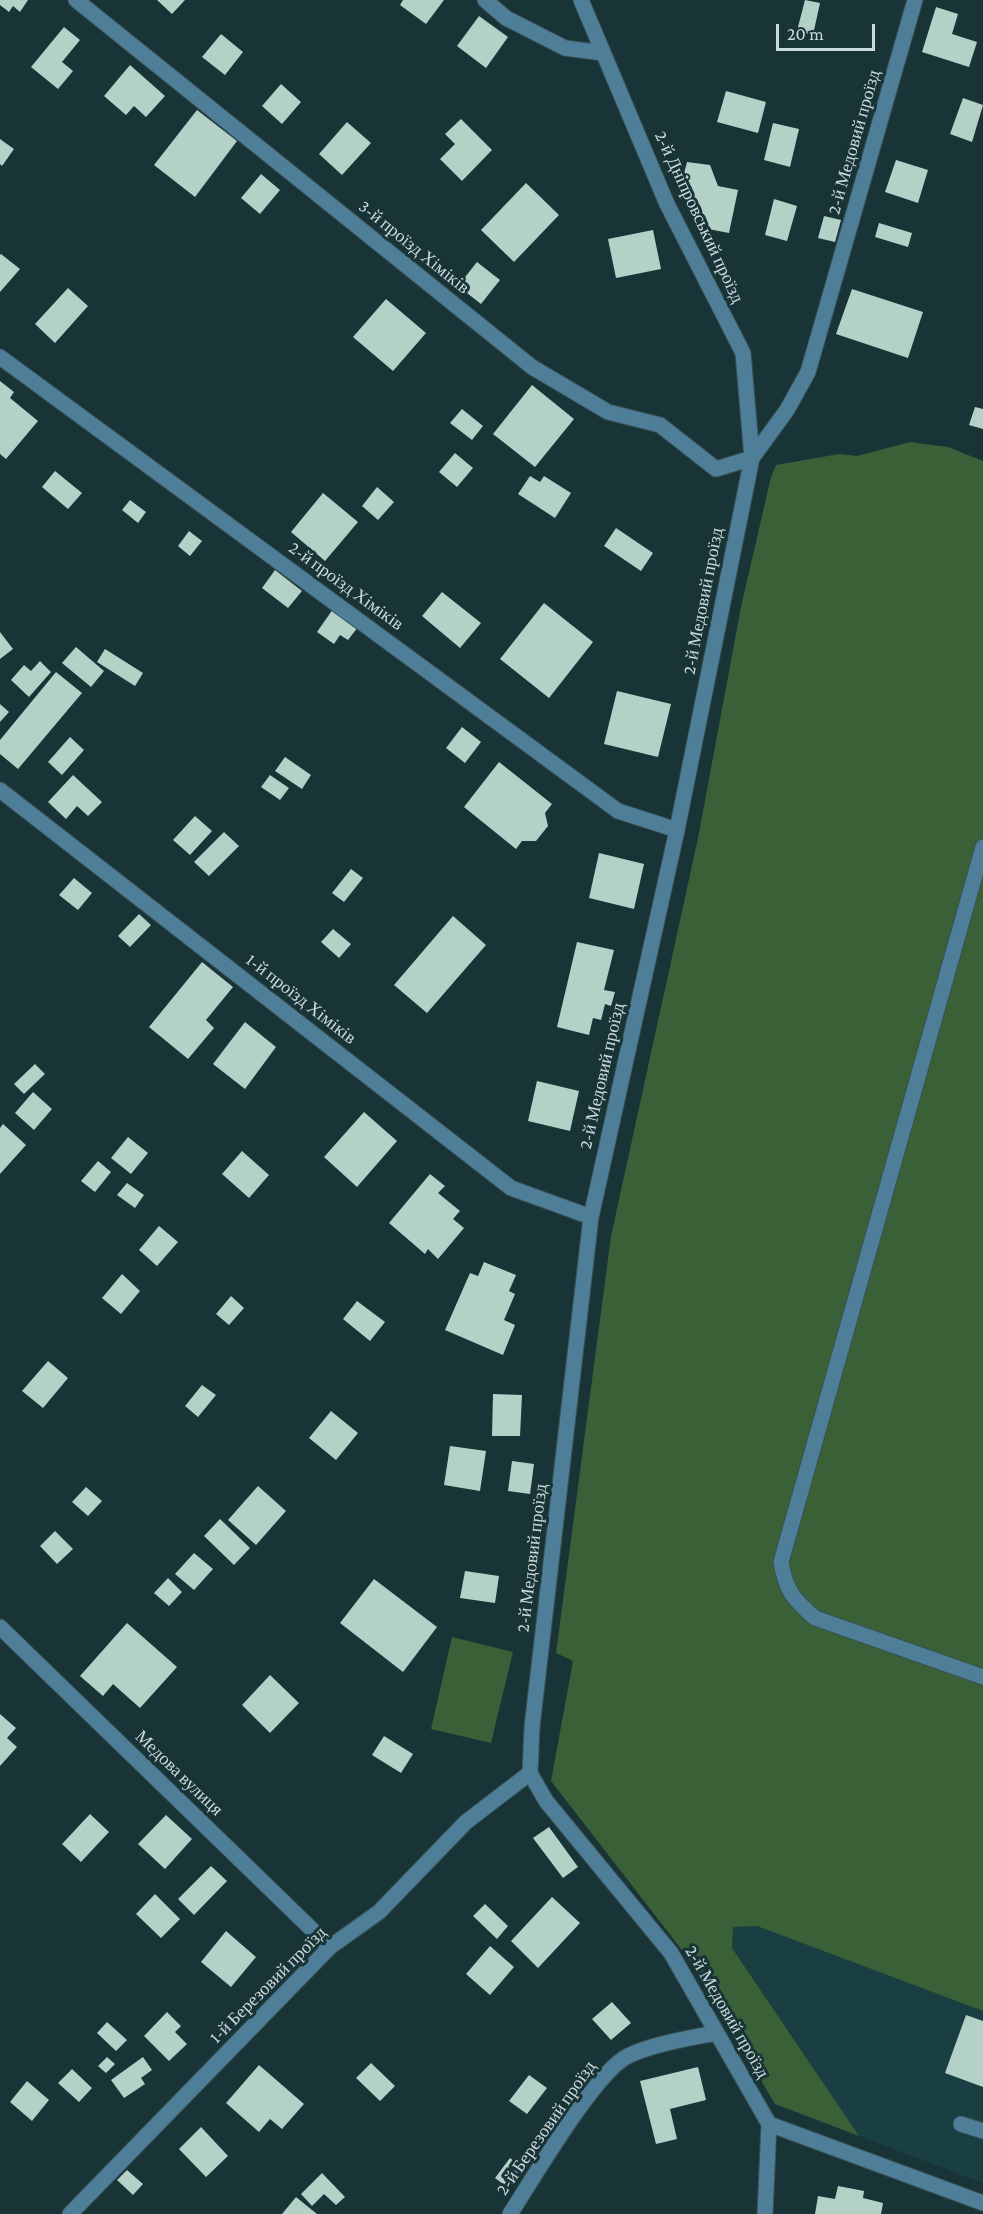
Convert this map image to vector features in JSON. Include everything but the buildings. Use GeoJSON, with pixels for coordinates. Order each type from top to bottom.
{"type":"FeatureCollection","features":[{"type":"Feature","properties":{"kind":"street","name":"3-й проїзд Хіміків"},"geometry":{"type":"LineString","coordinates":[[76,0],[532,367],[609,412],[660,425],[716,469],[752,458]]}},
{"type":"Feature","properties":{"kind":"street"},"geometry":{"type":"LineString","coordinates":[[485,0],[506,18],[565,48],[603,53]]}},
{"type":"Feature","properties":{"kind":"street","name":"2-й Дніпровський проїзд"},"geometry":{"type":"LineString","coordinates":[[581,0],[667,204],[743,353],[752,458]]}},
{"type":"Feature","properties":{"kind":"street","name":"2-й Медовий проїзд"},"geometry":{"type":"LineString","coordinates":[[769,2124],[671,1953],[546,1801],[530,1773],[537,1682],[591,1216],[677,830],[752,458],[787,410],[808,372],[915,0]]}},
{"type":"Feature","properties":{"kind":"street","name":"2-й проїзд Хіміків"},"geometry":{"type":"LineString","coordinates":[[0,357],[618,811],[677,830]]}},
{"type":"Feature","properties":{"kind":"street","name":"1-й проїзд Хіміків"},"geometry":{"type":"LineString","coordinates":[[0,790],[511,1188],[591,1216]]}},
{"type":"Feature","properties":{"kind":"street"},"geometry":{"type":"LineString","coordinates":[[983,847],[781,1562],[786,1587],[798,1604],[815,1618],[983,1677]]}},
{"type":"Feature","properties":{"kind":"street","name":"Медова вулиця"},"geometry":{"type":"LineString","coordinates":[[0,1627],[330,1947]]}},
{"type":"Feature","properties":{"kind":"street","name":"1-й Березовий проїзд"},"geometry":{"type":"LineString","coordinates":[[70,2214],[330,1947],[379,1912],[466,1822],[530,1773]]}},
{"type":"Feature","properties":{"kind":"street","name":"2-й Березовий проїзд"},"geometry":{"type":"LineString","coordinates":[[510,2214],[603,2075],[627,2056],[717,2033]]}},
{"type":"Feature","properties":{"kind":"street"},"geometry":{"type":"LineString","coordinates":[[765,2214],[769,2124],[983,2203]]}},
{"type":"Feature","properties":{"kind":"street"},"geometry":{"type":"LineString","coordinates":[[961,2124],[983,2132]]}},
{"type":"Feature","properties":{"kind":"shaded area"},"geometry":{"type":"Polygon","coordinates":[[[757,1926],[983,2011],[983,2183],[859,2136],[732,1948],[733,1927],[757,1926]]]}},
{"type":"Feature","properties":{"kind":"green space"},"geometry":{"type":"Polygon","coordinates":[[[910,442],[948,447],[983,461],[983,2011],[757,1926],[733,1927],[732,1948],[859,2136],[775,2104],[692,1963],[551,1781],[573,1661],[556,1653],[611,1236],[698,838],[741,607],[771,477],[776,465],[839,454],[857,456],[910,442]]]}},
{"type":"Feature","properties":{"kind":"green space"},"geometry":{"type":"Polygon","coordinates":[[[452,1637],[513,1652],[491,1743],[431,1729],[452,1637]]]}}]}
